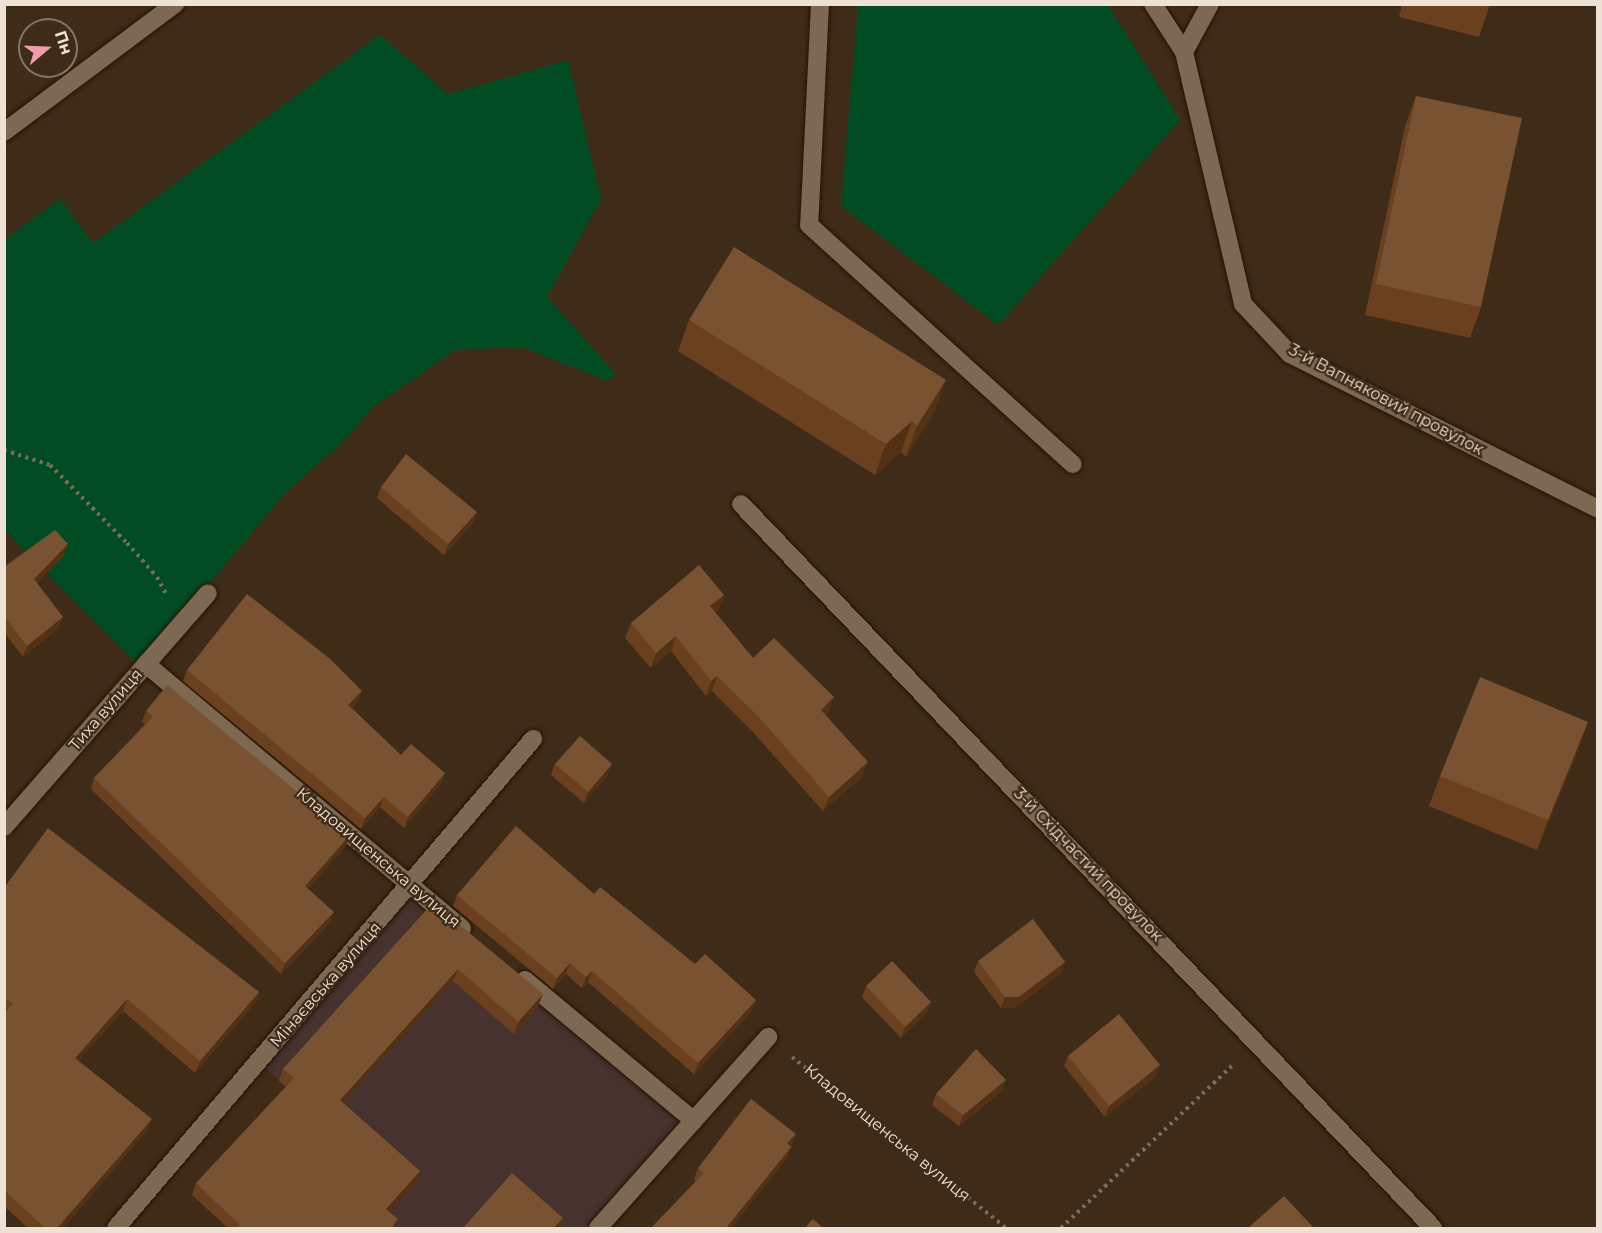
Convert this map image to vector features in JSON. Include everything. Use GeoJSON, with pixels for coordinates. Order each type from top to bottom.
{"type":"FeatureCollection","features":[{"type":"Feature","properties":{"kind":"street"},"geometry":{"type":"LineString","coordinates":[[4,132],[175,4]]}},
{"type":"Feature","properties":{"kind":"street"},"geometry":{"type":"LineString","coordinates":[[820,4],[809,225],[1073,464]]}},
{"type":"Feature","properties":{"kind":"street","name":"3-й Вапняковий провулок"},"geometry":{"type":"LineString","coordinates":[[1153,4],[1184,52],[1243,304],[1290,354],[1598,509]]}},
{"type":"Feature","properties":{"kind":"street"},"geometry":{"type":"LineString","coordinates":[[1184,52],[1210,4]]}},
{"type":"Feature","properties":{"kind":"street","name":"3-й Східчастий провулок"},"geometry":{"type":"LineString","coordinates":[[741,504],[1258,1042],[1433,1228]]}},
{"type":"Feature","properties":{"kind":"street","name":"Тиха вулиця"},"geometry":{"type":"LineString","coordinates":[[4,827],[207,593]]}},
{"type":"Feature","properties":{"kind":"street","name":"Кладовищенська вулиця"},"geometry":{"type":"LineString","coordinates":[[146,664],[474,938]]}},
{"type":"Feature","properties":{"kind":"street","name":"Мінаєвська вулиця"},"geometry":{"type":"LineString","coordinates":[[116,1228],[411,886],[533,739]]}},
{"type":"Feature","properties":{"kind":"street"},"geometry":{"type":"LineString","coordinates":[[510,968],[694,1121]]}},
{"type":"Feature","properties":{"kind":"street"},"geometry":{"type":"LineString","coordinates":[[598,1228],[768,1037]]}},
{"type":"Feature","properties":{"kind":"path"},"geometry":{"type":"LineString","coordinates":[[4,450],[50,465],[127,543],[157,577],[176,613],[174,632]]}},
{"type":"Feature","properties":{"kind":"path","name":"Кладовищенська вулиця"},"geometry":{"type":"LineString","coordinates":[[768,1037],[1006,1228]]}},
{"type":"Feature","properties":{"kind":"path"},"geometry":{"type":"LineString","coordinates":[[1061,1228],[1258,1042]]}},
{"type":"Feature","properties":{"kind":"shaded area"},"geometry":{"type":"Polygon","coordinates":[[[419,888],[683,1126],[592,1228],[391,1228],[344,1139],[261,1064],[419,888]]]}},
{"type":"Feature","properties":{"kind":"green space"},"geometry":{"type":"Polygon","coordinates":[[[858,5],[1108,5],[1180,120],[998,325],[841,206],[858,5]]]}},
{"type":"Feature","properties":{"kind":"green space"},"geometry":{"type":"Polygon","coordinates":[[[380,35],[448,94],[568,60],[601,199],[547,297],[616,374],[607,381],[522,347],[455,350],[372,408],[342,443],[284,494],[140,667],[5,531],[4,240],[60,199],[93,243],[380,35]]]}},
{"type":"Feature","properties":{"kind":"building"},"geometry":{"type":"Polygon","coordinates":[[[1416,96],[1522,118],[1481,307],[1376,284],[1416,96]]]}},
{"type":"Feature","properties":{"kind":"building"},"geometry":{"type":"Polygon","coordinates":[[[734,247],[946,380],[917,426],[912,421],[886,444],[689,320],[734,247]]]}},
{"type":"Feature","properties":{"kind":"building"},"geometry":{"type":"Polygon","coordinates":[[[406,454],[477,512],[448,544],[381,487],[406,454]]]}},
{"type":"Feature","properties":{"kind":"building"},"geometry":{"type":"Polygon","coordinates":[[[55,530],[68,544],[34,579],[63,617],[27,646],[4,616],[4,567],[55,530]]]}},
{"type":"Feature","properties":{"kind":"building"},"geometry":{"type":"Polygon","coordinates":[[[699,565],[724,595],[710,606],[753,658],[774,638],[834,697],[821,710],[868,762],[829,797],[758,716],[717,676],[711,681],[676,636],[656,653],[631,623],[699,565]]]}},
{"type":"Feature","properties":{"kind":"building"},"geometry":{"type":"Polygon","coordinates":[[[247,594],[329,658],[362,691],[348,705],[401,755],[411,744],[445,773],[408,817],[384,797],[365,818],[187,670],[247,594]]]}},
{"type":"Feature","properties":{"kind":"building"},"geometry":{"type":"Polygon","coordinates":[[[1480,677],[1588,722],[1548,820],[1440,776],[1480,677]]]}},
{"type":"Feature","properties":{"kind":"building"},"geometry":{"type":"Polygon","coordinates":[[[167,685],[350,835],[305,886],[334,912],[285,963],[94,778],[153,717],[146,711],[167,685]]]}},
{"type":"Feature","properties":{"kind":"building"},"geometry":{"type":"Polygon","coordinates":[[[580,736],[612,764],[588,792],[555,764],[580,736]]]}},
{"type":"Feature","properties":{"kind":"building"},"geometry":{"type":"Polygon","coordinates":[[[516,826],[594,894],[600,887],[695,964],[705,954],[756,1000],[698,1063],[592,971],[586,977],[570,963],[557,978],[457,895],[516,826]]]}},
{"type":"Feature","properties":{"kind":"building"},"geometry":{"type":"Polygon","coordinates":[[[48,828],[259,992],[200,1061],[127,999],[75,1058],[152,1119],[57,1228],[45,1228],[4,1190],[4,1013],[13,1004],[4,997],[4,888],[48,828]]]}},
{"type":"Feature","properties":{"kind":"building"},"geometry":{"type":"Polygon","coordinates":[[[430,906],[440,915],[443,911],[543,994],[518,1022],[458,969],[340,1100],[420,1171],[386,1209],[398,1219],[391,1228],[236,1228],[240,1225],[196,1183],[294,1078],[283,1069],[430,906]]]}},
{"type":"Feature","properties":{"kind":"building"},"geometry":{"type":"Polygon","coordinates":[[[1033,919],[1065,962],[1019,997],[1005,997],[978,961],[1033,919]]]}},
{"type":"Feature","properties":{"kind":"building"},"geometry":{"type":"Polygon","coordinates":[[[892,961],[931,1002],[905,1027],[866,986],[892,961]]]}},
{"type":"Feature","properties":{"kind":"building"},"geometry":{"type":"Polygon","coordinates":[[[1119,1014],[1160,1065],[1109,1106],[1068,1056],[1119,1014]]]}},
{"type":"Feature","properties":{"kind":"building"},"geometry":{"type":"Polygon","coordinates":[[[976,1049],[1006,1080],[963,1115],[936,1094],[976,1049]]]}},
{"type":"Feature","properties":{"kind":"building"},"geometry":{"type":"Polygon","coordinates":[[[751,1099],[796,1134],[787,1143],[791,1147],[726,1228],[651,1228],[704,1173],[698,1168],[751,1099]]]}},
{"type":"Feature","properties":{"kind":"building"},"geometry":{"type":"Polygon","coordinates":[[[512,1173],[563,1218],[554,1228],[463,1228],[512,1173]]]}},
{"type":"Feature","properties":{"kind":"building"},"geometry":{"type":"Polygon","coordinates":[[[1284,1196],[1314,1228],[1248,1228],[1284,1196]]]}},
{"type":"Feature","properties":{"kind":"building"},"geometry":{"type":"Polygon","coordinates":[[[813,1219],[823,1228],[805,1228],[813,1219]]]}}]}
